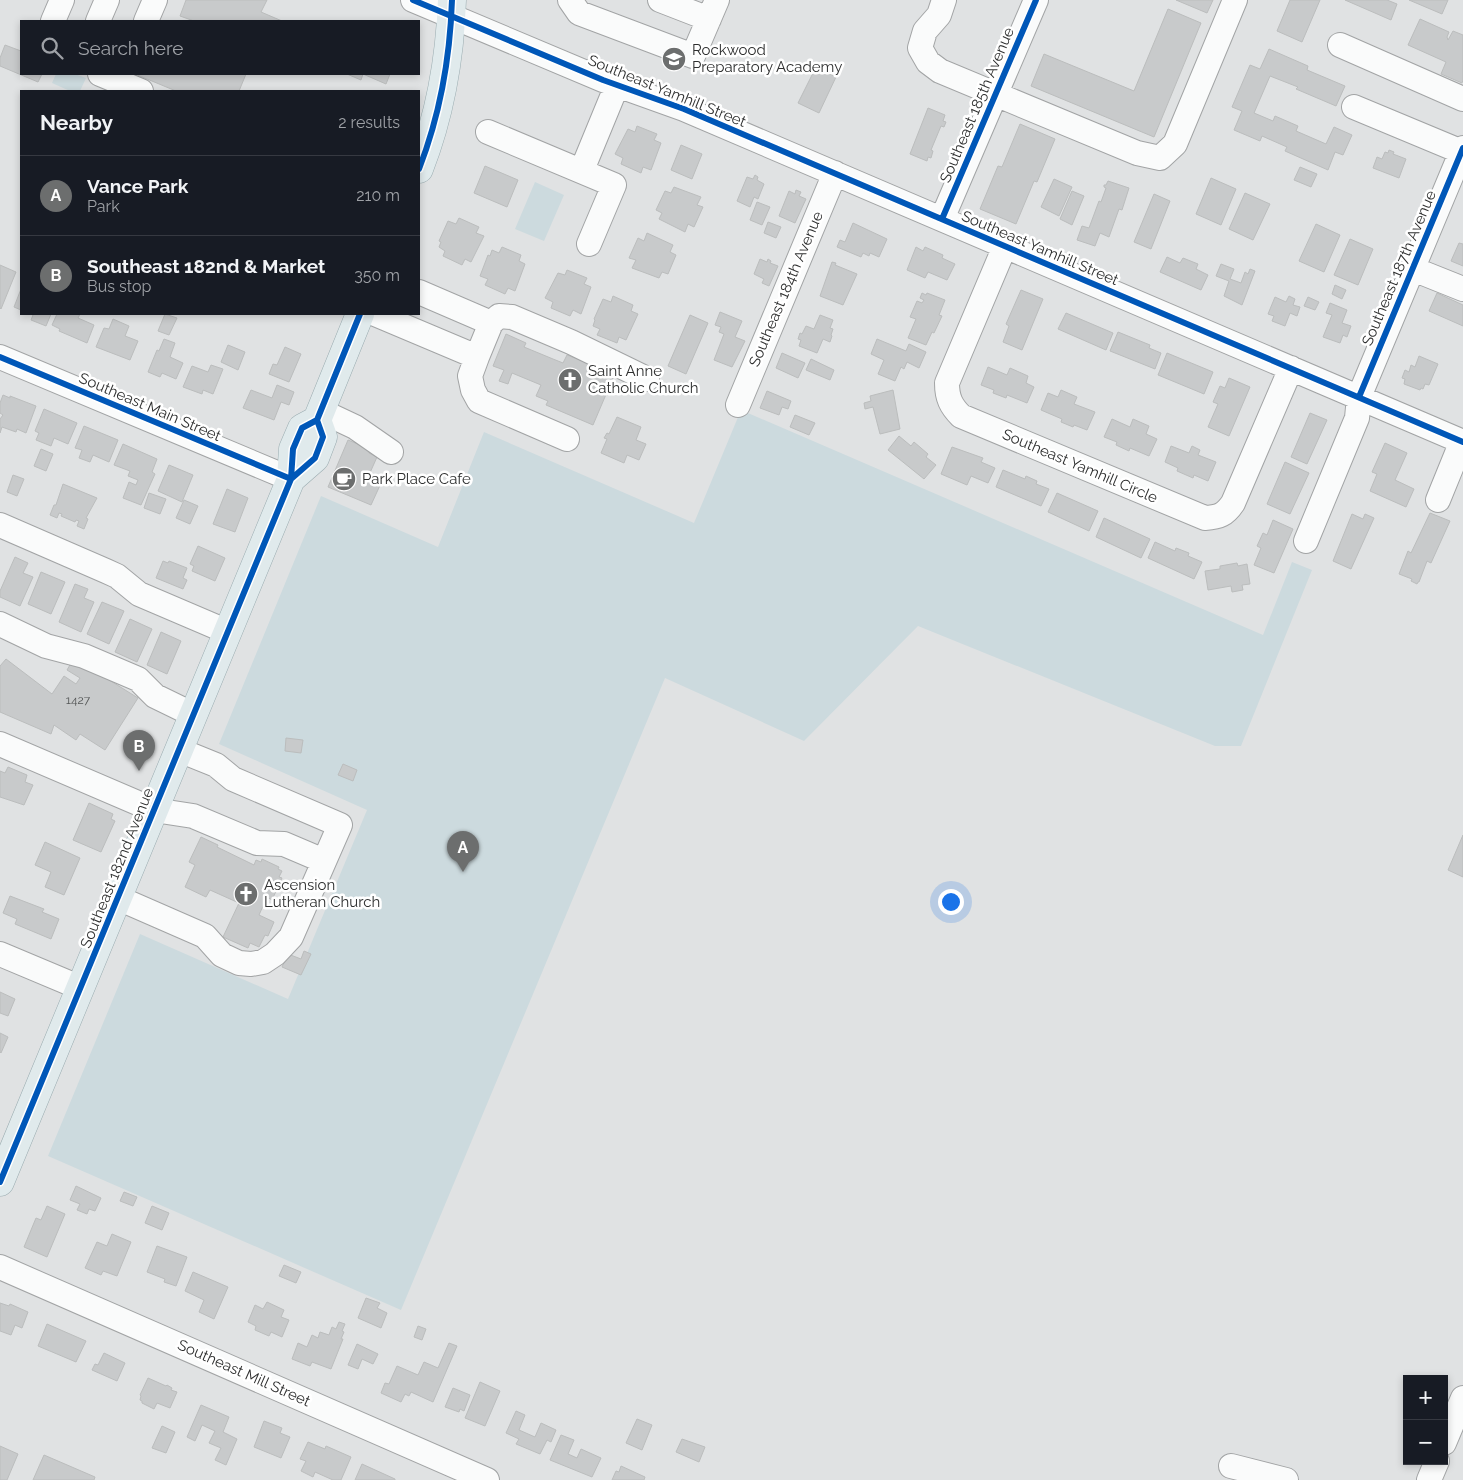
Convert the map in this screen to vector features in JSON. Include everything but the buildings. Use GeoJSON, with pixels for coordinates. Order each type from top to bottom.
{"type":"FeatureCollection","features":[{"type":"Feature","properties":{"kind":"main road"},"geometry":{"type":"LineString","coordinates":[[420,162],[432,131],[442,95],[447,66],[452,8]]}},
{"type":"Feature","properties":{"kind":"main road"},"geometry":{"type":"LineString","coordinates":[[319,416],[360,315]]}},
{"type":"Feature","properties":{"kind":"main road","name":"Southeast 182nd Avenue"},"geometry":{"type":"LineString","coordinates":[[0,1182],[291,479],[315,458],[323,437],[319,416]]}},
{"type":"Feature","properties":{"kind":"street"},"geometry":{"type":"LineString","coordinates":[[53,20],[62,0]]}},
{"type":"Feature","properties":{"kind":"street"},"geometry":{"type":"LineString","coordinates":[[98,20],[107,0]]}},
{"type":"Feature","properties":{"kind":"street"},"geometry":{"type":"LineString","coordinates":[[146,20],[155,0]]}},
{"type":"Feature","properties":{"kind":"street","name":"Southeast Yamhill Street"},"geometry":{"type":"LineString","coordinates":[[413,0],[452,8],[617,85],[684,109],[1462,441]]}},
{"type":"Feature","properties":{"kind":"street"},"geometry":{"type":"LineString","coordinates":[[570,0],[579,13],[692,56],[713,10],[660,0]]}},
{"type":"Feature","properties":{"kind":"street"},"geometry":{"type":"LineString","coordinates":[[944,0],[939,15],[924,31],[920,48],[928,62],[940,71],[1137,153],[1160,158],[1175,144],[1235,0]]}},
{"type":"Feature","properties":{"kind":"street","name":"Southeast 185th Avenue"},"geometry":{"type":"LineString","coordinates":[[942,219],[1036,0]]}},
{"type":"Feature","properties":{"kind":"street"},"geometry":{"type":"LineString","coordinates":[[1340,45],[1463,99]]}},
{"type":"Feature","properties":{"kind":"street"},"geometry":{"type":"LineString","coordinates":[[582,170],[617,85]]}},
{"type":"Feature","properties":{"kind":"street"},"geometry":{"type":"LineString","coordinates":[[1354,107],[1461,158]]}},
{"type":"Feature","properties":{"kind":"street"},"geometry":{"type":"LineString","coordinates":[[488,132],[614,185],[589,244]]}},
{"type":"Feature","properties":{"kind":"street","name":"Southeast 187th Avenue"},"geometry":{"type":"LineString","coordinates":[[1306,541],[1357,418],[1359,397],[1461,158]]}},
{"type":"Feature","properties":{"kind":"street","name":"Southeast 184th Avenue"},"geometry":{"type":"LineString","coordinates":[[738,405],[835,173]]}},
{"type":"Feature","properties":{"kind":"street","name":"Southeast Yamhill Circle"},"geometry":{"type":"LineString","coordinates":[[1005,246],[947,383],[947,396],[952,407],[961,416],[1205,518],[1218,517],[1228,511],[1233,503],[1291,368]]}},
{"type":"Feature","properties":{"kind":"street"},"geometry":{"type":"LineString","coordinates":[[1413,269],[1463,289]]}},
{"type":"Feature","properties":{"kind":"street"},"geometry":{"type":"LineString","coordinates":[[420,292],[491,322]]}},
{"type":"Feature","properties":{"kind":"street"},"geometry":{"type":"LineString","coordinates":[[378,315],[405,325],[476,357]]}},
{"type":"Feature","properties":{"kind":"street"},"geometry":{"type":"LineString","coordinates":[[567,439],[479,401],[473,390],[470,376],[491,322],[499,316],[512,318],[571,342],[647,379]]}},
{"type":"Feature","properties":{"kind":"street","name":"Southeast Main Street"},"geometry":{"type":"LineString","coordinates":[[0,357],[291,479]]}},
{"type":"Feature","properties":{"kind":"street"},"geometry":{"type":"LineString","coordinates":[[319,416],[355,427],[391,452]]}},
{"type":"Feature","properties":{"kind":"street"},"geometry":{"type":"LineString","coordinates":[[1438,500],[1462,441]]}},
{"type":"Feature","properties":{"kind":"street"},"geometry":{"type":"LineString","coordinates":[[0,525],[106,570],[117,576],[139,594],[228,632]]}},
{"type":"Feature","properties":{"kind":"street"},"geometry":{"type":"LineString","coordinates":[[0,624],[46,646],[84,656],[138,679],[155,696],[194,715]]}},
{"type":"Feature","properties":{"kind":"street"},"geometry":{"type":"LineString","coordinates":[[0,744],[154,810],[193,816],[257,843],[284,844],[324,861]]}},
{"type":"Feature","properties":{"kind":"street"},"geometry":{"type":"LineString","coordinates":[[118,898],[205,936],[222,955],[239,963],[263,962],[275,954],[291,937],[340,825],[233,779],[216,765],[179,750]]}},
{"type":"Feature","properties":{"kind":"street"},"geometry":{"type":"LineString","coordinates":[[0,954],[81,988]]}},
{"type":"Feature","properties":{"kind":"street","name":"Southeast Mill Street"},"geometry":{"type":"LineString","coordinates":[[0,1267],[487,1480]]}},
{"type":"Feature","properties":{"kind":"street"},"geometry":{"type":"LineString","coordinates":[[1448,1434],[1463,1398]]}},
{"type":"Feature","properties":{"kind":"street"},"geometry":{"type":"LineString","coordinates":[[1429,1480],[1435,1465]]}},
{"type":"Feature","properties":{"kind":"street"},"geometry":{"type":"LineString","coordinates":[[1231,1466],[1286,1480]]}},
{"type":"Feature","properties":{"kind":"shaded area"},"geometry":{"type":"Polygon","coordinates":[[[56,75],[78,75],[86,78],[80,90],[68,90],[52,83],[56,75]]]}},
{"type":"Feature","properties":{"kind":"shaded area"},"geometry":{"type":"Polygon","coordinates":[[[535,182],[564,195],[544,241],[515,229],[535,182]]]}},
{"type":"Feature","properties":{"kind":"shaded area"},"geometry":{"type":"Polygon","coordinates":[[[741,410],[1263,635],[1292,562],[1312,570],[1241,746],[1215,746],[918,626],[804,741],[665,678],[401,1310],[48,1156],[140,934],[288,999],[367,810],[219,744],[321,496],[438,547],[484,432],[694,523],[741,410]]]}},
{"type":"Feature","properties":{"kind":"cycle path"},"geometry":{"type":"LineString","coordinates":[[413,0],[603,80],[684,109],[1463,442]]}},
{"type":"Feature","properties":{"kind":"cycle path"},"geometry":{"type":"LineString","coordinates":[[420,166],[433,128],[443,86],[449,44],[452,0]]}},
{"type":"Feature","properties":{"kind":"cycle path"},"geometry":{"type":"LineString","coordinates":[[942,219],[1036,0]]}},
{"type":"Feature","properties":{"kind":"cycle path"},"geometry":{"type":"LineString","coordinates":[[1359,397],[1463,148]]}},
{"type":"Feature","properties":{"kind":"cycle path"},"geometry":{"type":"LineString","coordinates":[[291,479],[315,458],[323,437],[317,420],[360,315]]}},
{"type":"Feature","properties":{"kind":"cycle path"},"geometry":{"type":"LineString","coordinates":[[0,357],[291,479]]}},
{"type":"Feature","properties":{"kind":"cycle path"},"geometry":{"type":"LineString","coordinates":[[0,1182],[291,479],[293,449],[302,428],[317,420]]}},
{"type":"Feature","properties":{"kind":"place","name":"Rockwood Preparatory Academy"},"geometry":{"type":"Point","coordinates":[674,59]}},
{"type":"Feature","properties":{"kind":"place","name":"Saint Anne Catholic Church"},"geometry":{"type":"Point","coordinates":[570,380]}},
{"type":"Feature","properties":{"kind":"place","name":"Park Place Cafe"},"geometry":{"type":"Point","coordinates":[344,479]}},
{"type":"Feature","properties":{"kind":"place","name":"Southeast 182nd & Market"},"geometry":{"type":"Point","coordinates":[139,771]}},
{"type":"Feature","properties":{"kind":"place","name":"Vance Park"},"geometry":{"type":"Point","coordinates":[463,872]}},
{"type":"Feature","properties":{"kind":"place","name":"Ascension Lutheran Church"},"geometry":{"type":"Point","coordinates":[246,894]}}]}
